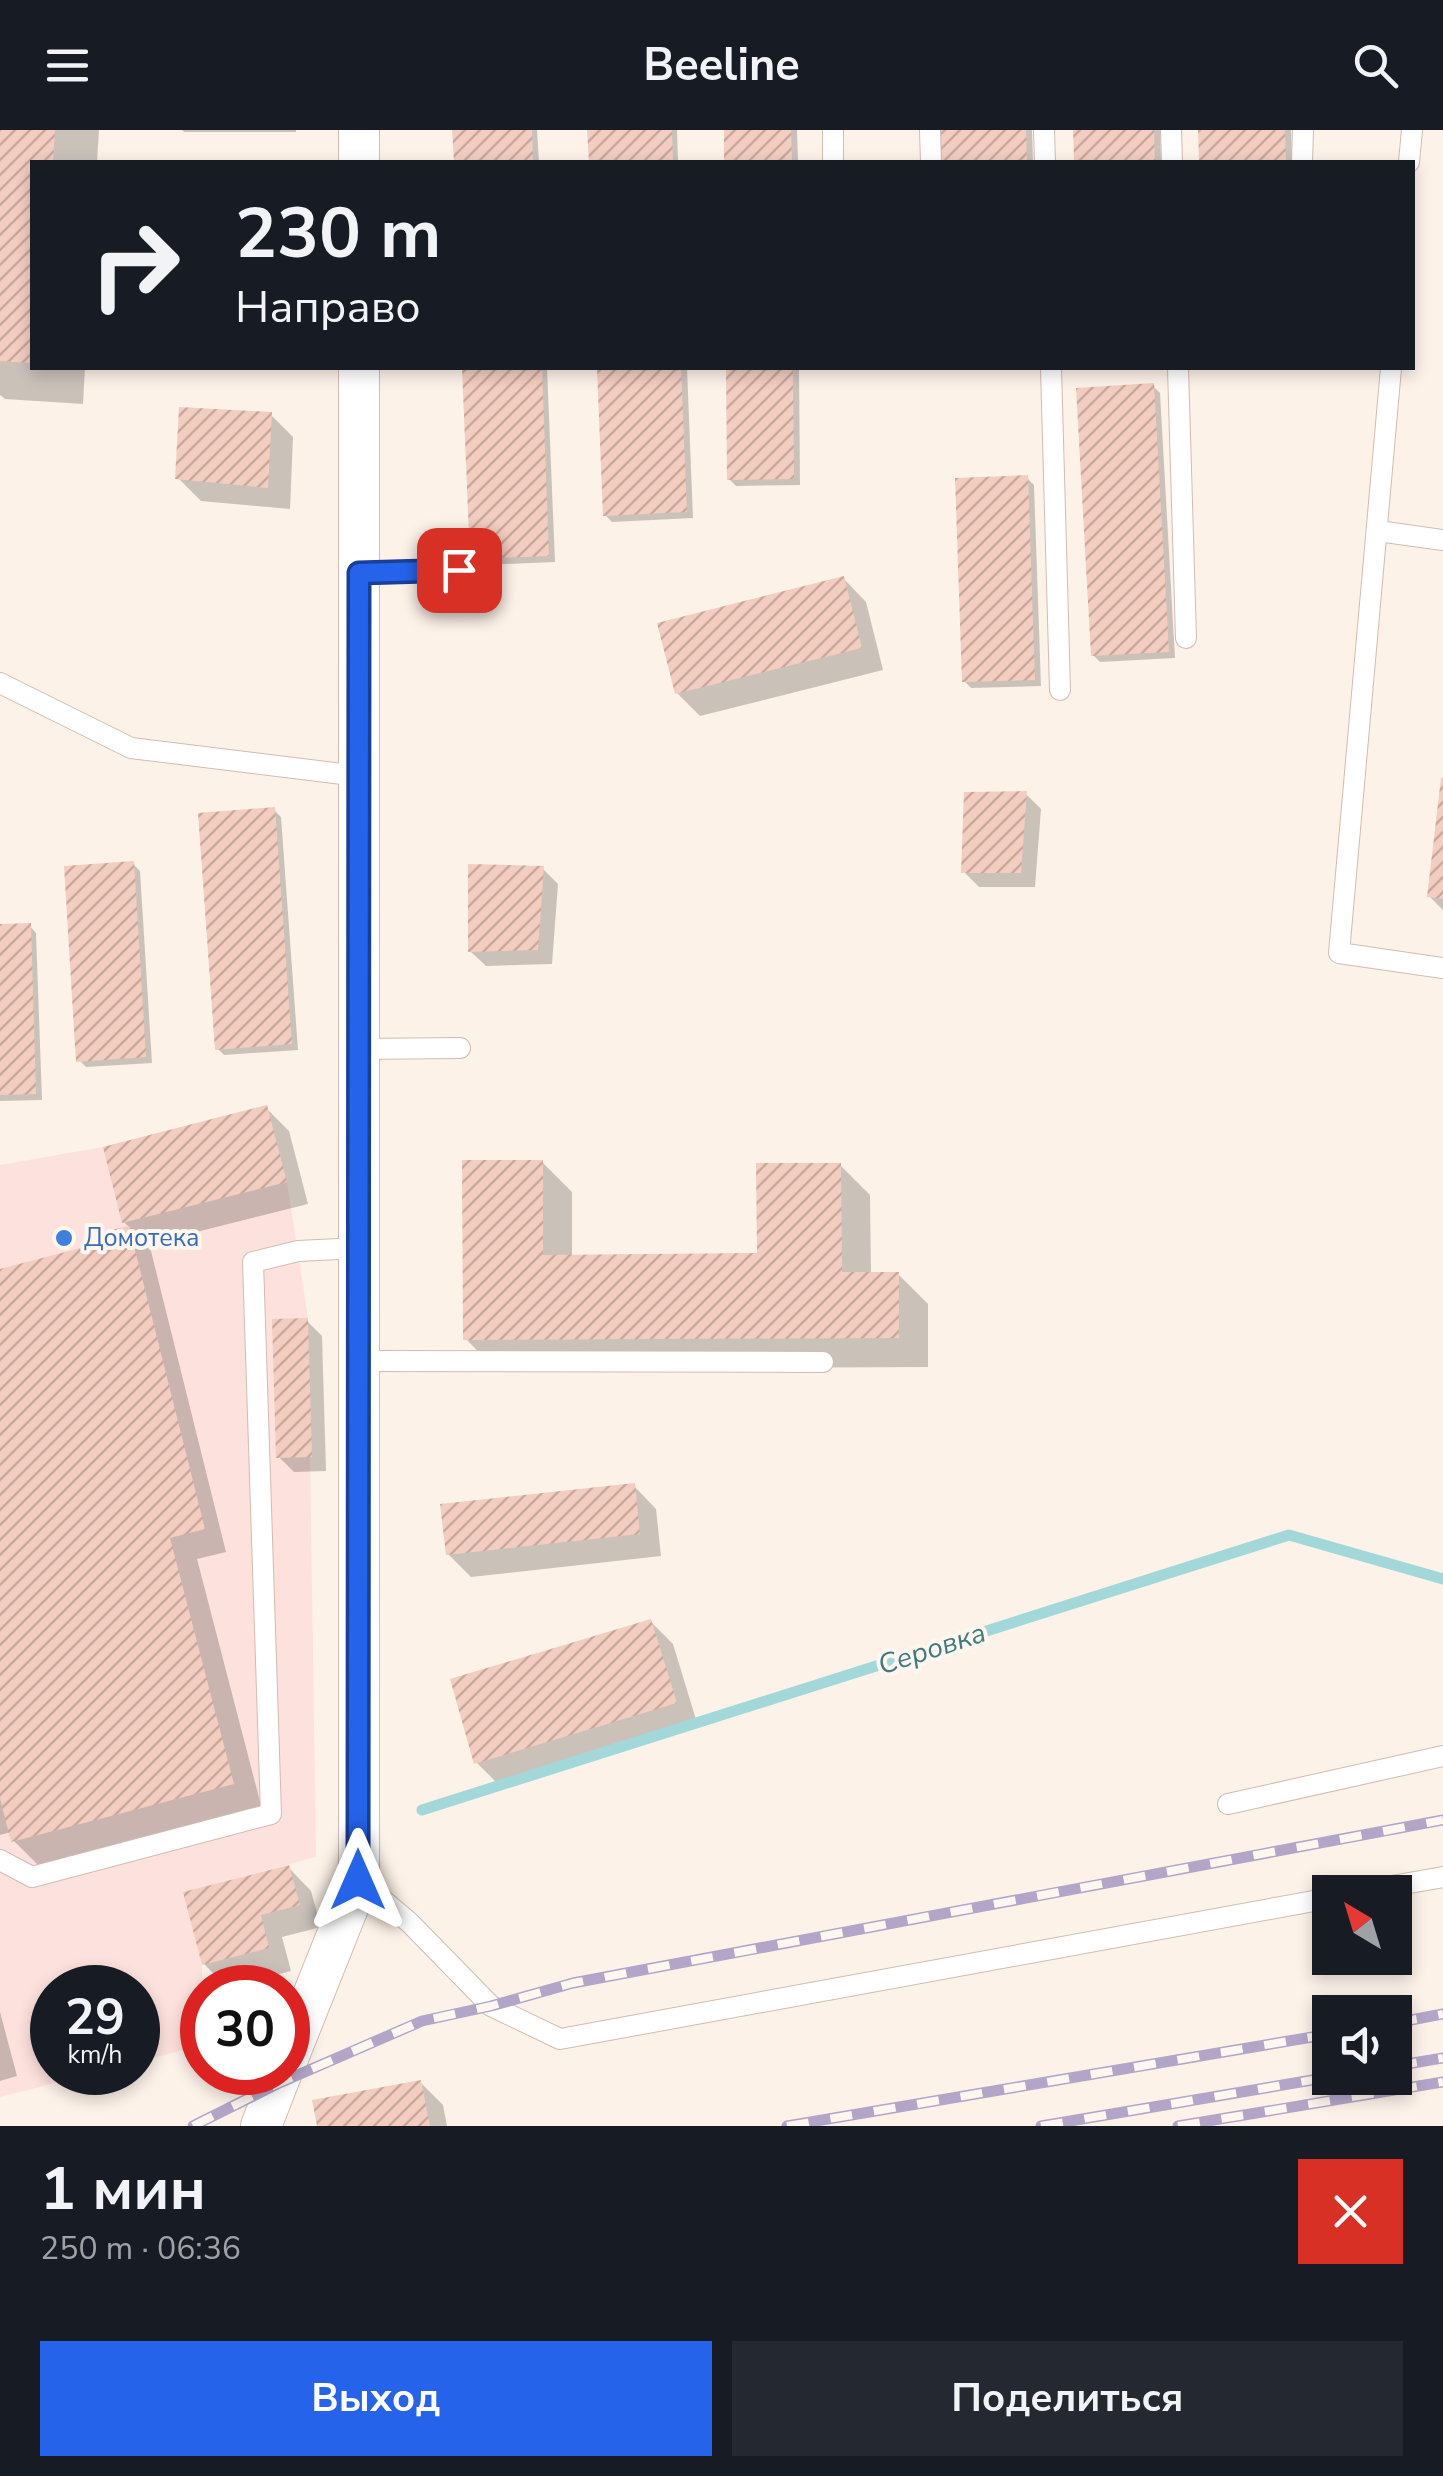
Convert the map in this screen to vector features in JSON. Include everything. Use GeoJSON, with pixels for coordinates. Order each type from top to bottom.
{"type":"FeatureCollection","features":[{"type":"Feature","properties":{"kind":"street"},"geometry":{"type":"LineString","coordinates":[[359,130],[359,160]]}},
{"type":"Feature","properties":{"kind":"street"},"geometry":{"type":"LineString","coordinates":[[310,2002],[358,1880],[359,370]]}},
{"type":"Feature","properties":{"kind":"street"},"geometry":{"type":"LineString","coordinates":[[261,2126],[273,2095]]}},
{"type":"Feature","properties":{"kind":"lane"},"geometry":{"type":"LineString","coordinates":[[833,130],[833,160]]}},
{"type":"Feature","properties":{"kind":"lane"},"geometry":{"type":"LineString","coordinates":[[930,130],[931,160]]}},
{"type":"Feature","properties":{"kind":"lane"},"geometry":{"type":"LineString","coordinates":[[1044,130],[1045,160]]}},
{"type":"Feature","properties":{"kind":"lane"},"geometry":{"type":"LineString","coordinates":[[1171,130],[1172,160]]}},
{"type":"Feature","properties":{"kind":"lane"},"geometry":{"type":"LineString","coordinates":[[1302,160],[1303,130]]}},
{"type":"Feature","properties":{"kind":"lane"},"geometry":{"type":"LineString","coordinates":[[1409,160],[1412,130]]}},
{"type":"Feature","properties":{"kind":"lane"},"geometry":{"type":"LineString","coordinates":[[1051,370],[1060,690]]}},
{"type":"Feature","properties":{"kind":"lane"},"geometry":{"type":"LineString","coordinates":[[1178,370],[1186,638]]}},
{"type":"Feature","properties":{"kind":"lane"},"geometry":{"type":"LineString","coordinates":[[1392,370],[1339,954],[1443,968]]}},
{"type":"Feature","properties":{"kind":"lane"},"geometry":{"type":"LineString","coordinates":[[1378,531],[1443,540]]}},
{"type":"Feature","properties":{"kind":"lane"},"geometry":{"type":"LineString","coordinates":[[359,573],[459,570]]}},
{"type":"Feature","properties":{"kind":"lane"},"geometry":{"type":"LineString","coordinates":[[0,683],[131,748],[359,776]]}},
{"type":"Feature","properties":{"kind":"lane"},"geometry":{"type":"LineString","coordinates":[[359,1049],[460,1048]]}},
{"type":"Feature","properties":{"kind":"lane"},"geometry":{"type":"LineString","coordinates":[[0,1860],[32,1877],[271,1814],[253,1262],[298,1251],[359,1248]]}},
{"type":"Feature","properties":{"kind":"lane"},"geometry":{"type":"LineString","coordinates":[[359,1361],[822,1362]]}},
{"type":"Feature","properties":{"kind":"lane"},"geometry":{"type":"LineString","coordinates":[[1228,1804],[1443,1756]]}},
{"type":"Feature","properties":{"kind":"lane"},"geometry":{"type":"LineString","coordinates":[[1412,1882],[1443,1877]]}},
{"type":"Feature","properties":{"kind":"lane"},"geometry":{"type":"LineString","coordinates":[[358,1880],[410,1923],[492,2006],[560,2039],[1312,1901]]}},
{"type":"Feature","properties":{"kind":"shaded area"},"geometry":{"type":"Polygon","coordinates":[[[267,1105],[287,1182],[308,1318],[316,1857],[184,1892],[202,1965],[180,1965],[180,2051],[160,2056],[160,1965],[30,1965],[30,2089],[0,2097],[0,1165],[103,1147],[267,1105]]]}},
{"type":"Feature","properties":{"kind":"building"},"geometry":{"type":"Polygon","coordinates":[[[0,130],[55,130],[53,160],[30,160],[30,363],[0,361],[0,130]]]}},
{"type":"Feature","properties":{"kind":"building"},"geometry":{"type":"Polygon","coordinates":[[[452,130],[532,130],[533,160],[454,160],[452,130]]]}},
{"type":"Feature","properties":{"kind":"building"},"geometry":{"type":"Polygon","coordinates":[[[587,130],[672,130],[673,160],[589,160],[587,130]]]}},
{"type":"Feature","properties":{"kind":"building"},"geometry":{"type":"Polygon","coordinates":[[[724,130],[791,130],[792,160],[724,160],[724,130]]]}},
{"type":"Feature","properties":{"kind":"building"},"geometry":{"type":"Polygon","coordinates":[[[940,130],[1026,130],[1027,160],[941,160],[940,130]]]}},
{"type":"Feature","properties":{"kind":"building"},"geometry":{"type":"Polygon","coordinates":[[[1073,130],[1154,130],[1155,160],[1074,160],[1073,130]]]}},
{"type":"Feature","properties":{"kind":"building"},"geometry":{"type":"Polygon","coordinates":[[[1198,130],[1285,130],[1286,160],[1199,160],[1198,130]]]}},
{"type":"Feature","properties":{"kind":"building"},"geometry":{"type":"Polygon","coordinates":[[[462,370],[542,370],[549,556],[470,559],[462,370]]]}},
{"type":"Feature","properties":{"kind":"building"},"geometry":{"type":"Polygon","coordinates":[[[597,370],[681,370],[687,512],[603,516],[597,370]]]}},
{"type":"Feature","properties":{"kind":"building"},"geometry":{"type":"Polygon","coordinates":[[[726,370],[793,370],[794,479],[727,480],[726,370]]]}},
{"type":"Feature","properties":{"kind":"building"},"geometry":{"type":"Polygon","coordinates":[[[1154,383],[1169,652],[1091,656],[1076,388],[1154,383]]]}},
{"type":"Feature","properties":{"kind":"building"},"geometry":{"type":"Polygon","coordinates":[[[179,407],[272,412],[268,488],[175,479],[179,407]]]}},
{"type":"Feature","properties":{"kind":"building"},"geometry":{"type":"Polygon","coordinates":[[[1028,475],[1035,680],[962,682],[955,478],[1028,475]]]}},
{"type":"Feature","properties":{"kind":"building"},"geometry":{"type":"Polygon","coordinates":[[[844,576],[862,648],[675,694],[657,623],[844,576]]]}},
{"type":"Feature","properties":{"kind":"building"},"geometry":{"type":"Polygon","coordinates":[[[1443,778],[1443,899],[1427,897],[1443,778]]]}},
{"type":"Feature","properties":{"kind":"building"},"geometry":{"type":"Polygon","coordinates":[[[1027,791],[1021,873],[961,873],[964,792],[1027,791]]]}},
{"type":"Feature","properties":{"kind":"building"},"geometry":{"type":"Polygon","coordinates":[[[275,807],[292,1044],[215,1050],[198,813],[275,807]]]}},
{"type":"Feature","properties":{"kind":"building"},"geometry":{"type":"Polygon","coordinates":[[[134,861],[146,1057],[76,1062],[64,866],[134,861]]]}},
{"type":"Feature","properties":{"kind":"building"},"geometry":{"type":"Polygon","coordinates":[[[468,864],[544,866],[538,950],[468,952],[468,864]]]}},
{"type":"Feature","properties":{"kind":"building"},"geometry":{"type":"Polygon","coordinates":[[[31,923],[36,1094],[0,1095],[0,924],[31,923]]]}},
{"type":"Feature","properties":{"kind":"building"},"geometry":{"type":"Polygon","coordinates":[[[267,1105],[287,1182],[122,1223],[103,1147],[267,1105]]]}},
{"type":"Feature","properties":{"kind":"building"},"geometry":{"type":"Polygon","coordinates":[[[462,1160],[543,1160],[543,1255],[757,1253],[756,1163],[841,1163],[842,1272],[899,1272],[899,1338],[463,1340],[462,1160]]]}},
{"type":"Feature","properties":{"kind":"building"},"geometry":{"type":"Polygon","coordinates":[[[129,1226],[205,1529],[170,1538],[234,1784],[11,1842],[0,1798],[0,1269],[96,1244],[93,1234],[129,1226]]]}},
{"type":"Feature","properties":{"kind":"building"},"geometry":{"type":"Polygon","coordinates":[[[308,1318],[312,1457],[276,1458],[272,1319],[308,1318]]]}},
{"type":"Feature","properties":{"kind":"building"},"geometry":{"type":"Polygon","coordinates":[[[635,1483],[640,1534],[446,1555],[440,1504],[635,1483]]]}},
{"type":"Feature","properties":{"kind":"building"},"geometry":{"type":"Polygon","coordinates":[[[651,1619],[677,1703],[474,1764],[450,1679],[651,1619]]]}},
{"type":"Feature","properties":{"kind":"building"},"geometry":{"type":"Polygon","coordinates":[[[289,1865],[300,1905],[261,1915],[269,1948],[202,1965],[183,1892],[289,1865]]]}},
{"type":"Feature","properties":{"kind":"building"},"geometry":{"type":"Polygon","coordinates":[[[421,2080],[430,2126],[317,2126],[312,2100],[421,2080]]]}},
{"type":"Feature","properties":{"kind":"waterway","name":"Серовка"},"geometry":{"type":"LineString","coordinates":[[422,1810],[1289,1535],[1443,1579]]}},
{"type":"Feature","properties":{"kind":"railway"},"geometry":{"type":"LineString","coordinates":[[193,2126],[277,2084],[422,2021],[573,1983],[1443,1820]]}},
{"type":"Feature","properties":{"kind":"railway"},"geometry":{"type":"LineString","coordinates":[[1412,2020],[1443,2014]]}},
{"type":"Feature","properties":{"kind":"railway"},"geometry":{"type":"LineString","coordinates":[[787,2126],[1312,2037]]}},
{"type":"Feature","properties":{"kind":"railway"},"geometry":{"type":"LineString","coordinates":[[1412,2063],[1443,2058]]}},
{"type":"Feature","properties":{"kind":"railway"},"geometry":{"type":"LineString","coordinates":[[1041,2126],[1312,2080]]}},
{"type":"Feature","properties":{"kind":"railway"},"geometry":{"type":"LineString","coordinates":[[1178,2126],[1443,2082]]}},
{"type":"Feature","properties":{"kind":"place","name":"Домотека"},"geometry":{"type":"Point","coordinates":[64,1238]}},
{"type":"Feature","properties":{"kind":"route"},"geometry":{"type":"LineString","coordinates":[[358,1880],[359,573],[459,570]]}}]}
